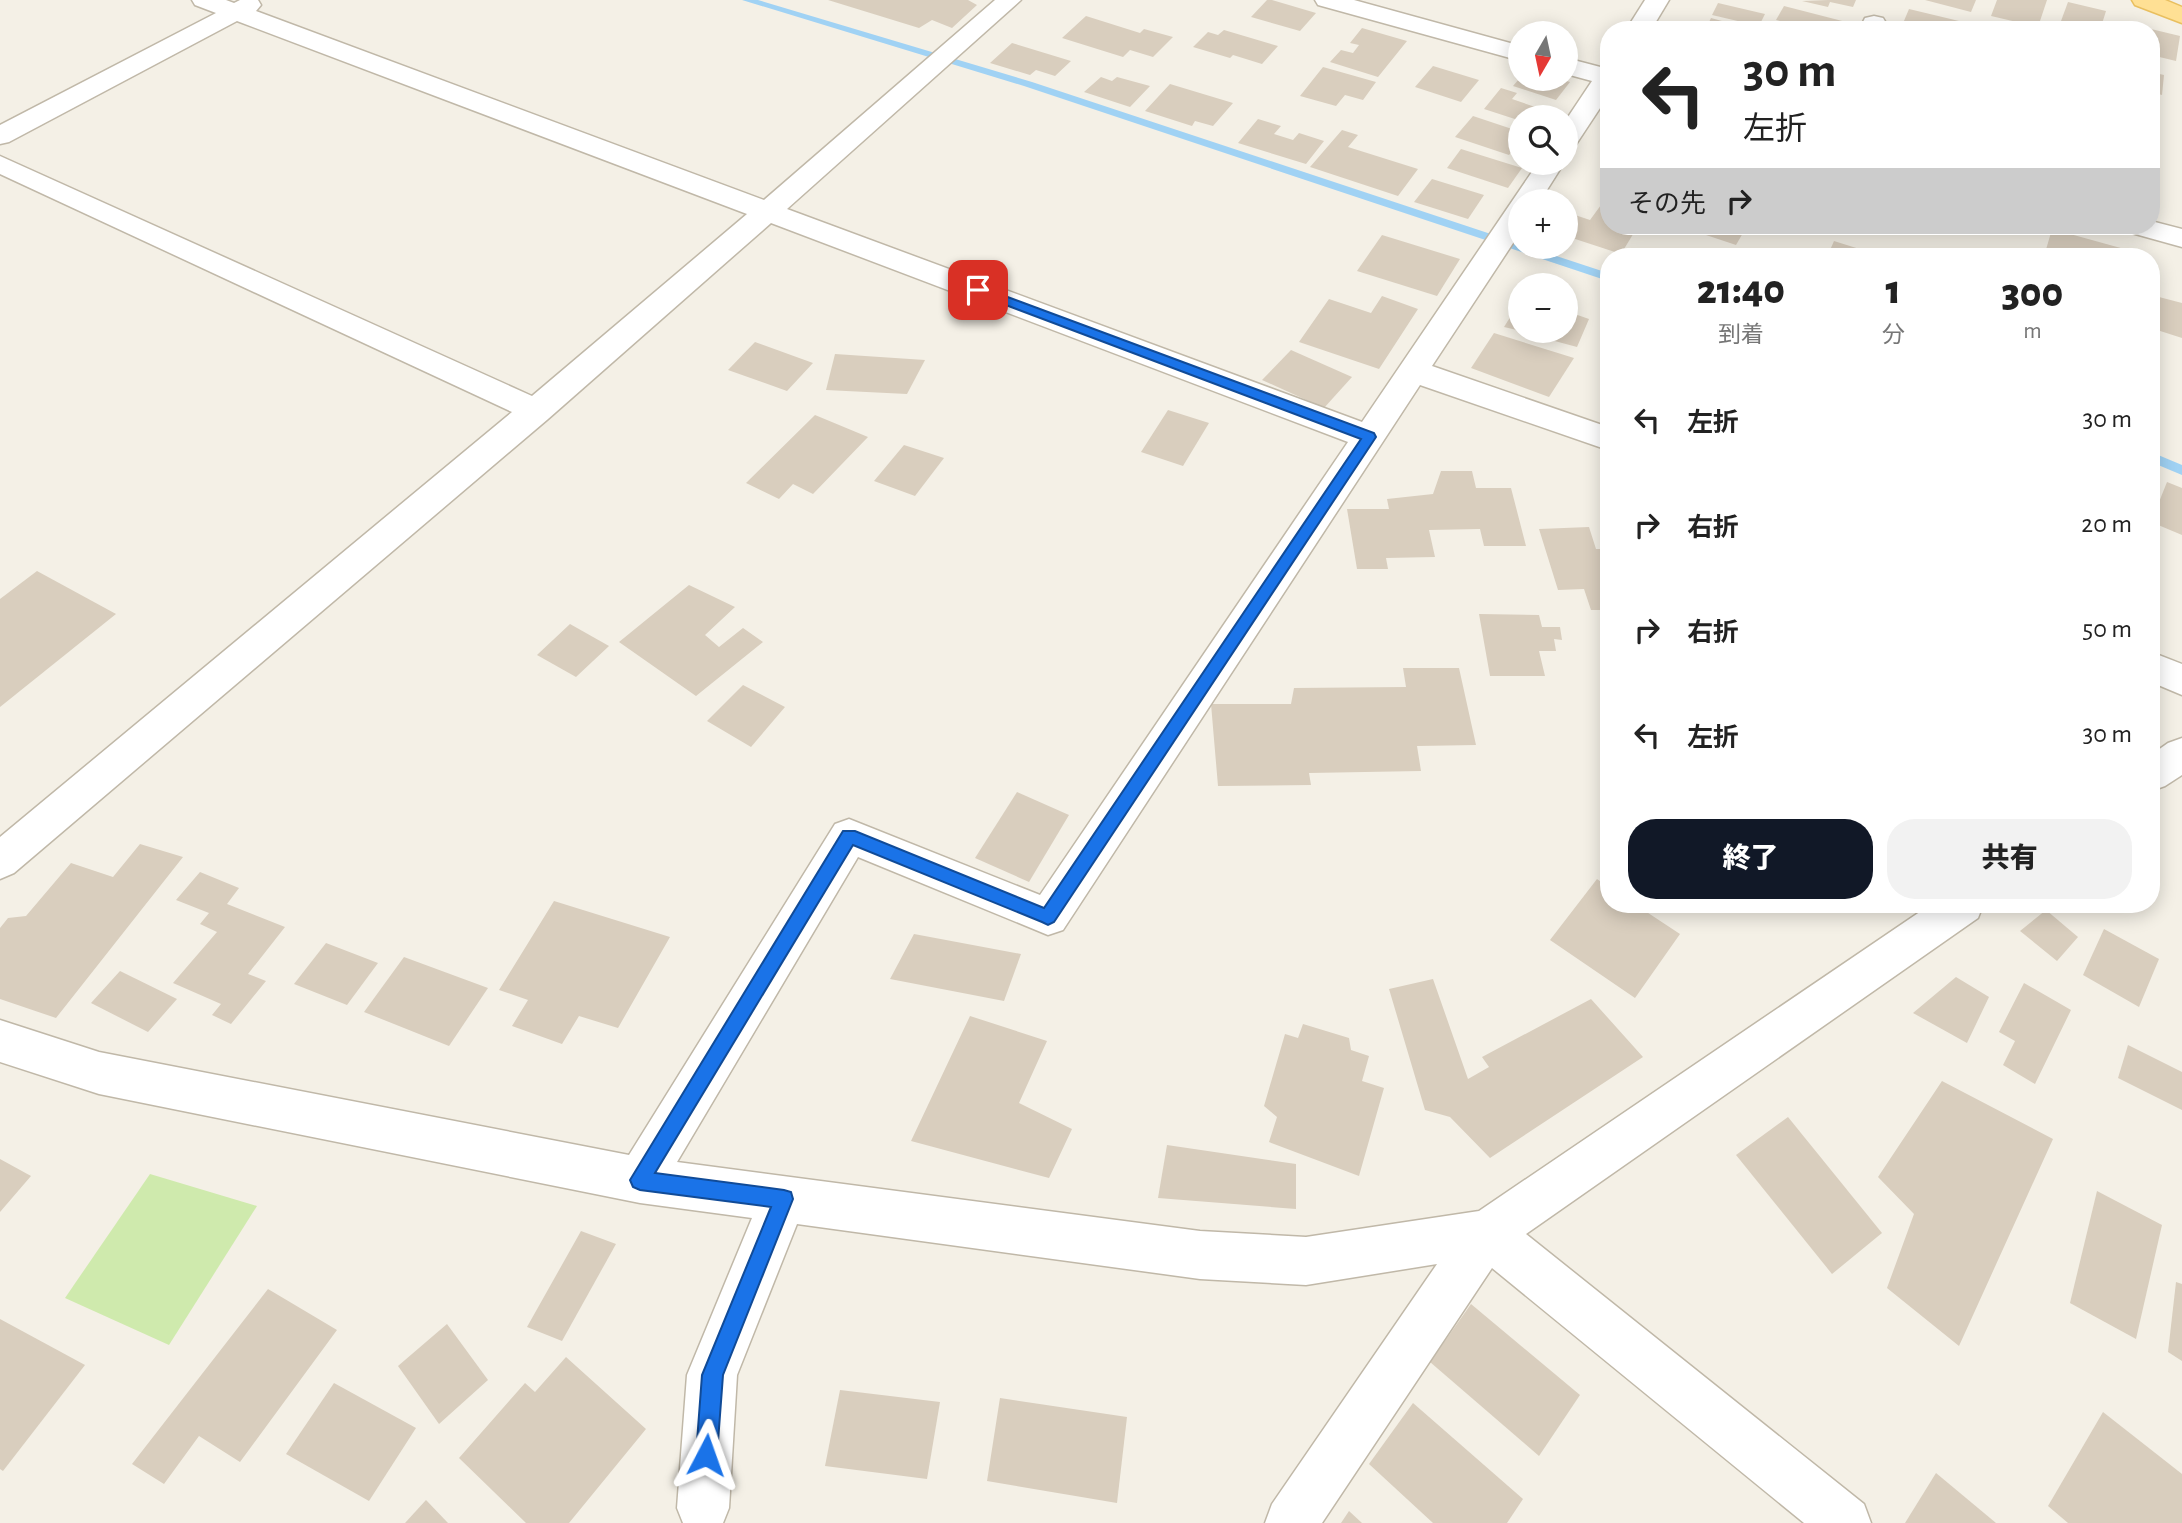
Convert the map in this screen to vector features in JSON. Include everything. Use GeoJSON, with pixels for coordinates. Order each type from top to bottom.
{"type":"FeatureCollection","features":[{"type":"Feature","properties":{"kind":"main road"},"geometry":{"type":"LineString","coordinates":[[2144,0],[2182,16]]}},
{"type":"Feature","properties":{"kind":"street"},"geometry":{"type":"LineString","coordinates":[[204,0],[246,6],[769,212],[1369,437]]}},
{"type":"Feature","properties":{"kind":"street"},"geometry":{"type":"LineString","coordinates":[[0,861],[537,411],[769,212],[1009,0]]}},
{"type":"Feature","properties":{"kind":"street"},"geometry":{"type":"LineString","coordinates":[[1327,0],[1508,50]]}},
{"type":"Feature","properties":{"kind":"street"},"geometry":{"type":"LineString","coordinates":[[1644,21],[1657,0]]}},
{"type":"Feature","properties":{"kind":"street"},"geometry":{"type":"LineString","coordinates":[[0,136],[246,6]]}},
{"type":"Feature","properties":{"kind":"street"},"geometry":{"type":"LineString","coordinates":[[1578,69],[1600,76]]}},
{"type":"Feature","properties":{"kind":"street"},"geometry":{"type":"LineString","coordinates":[[1578,122],[1600,90]]}},
{"type":"Feature","properties":{"kind":"street"},"geometry":{"type":"LineString","coordinates":[[0,164],[537,411]]}},
{"type":"Feature","properties":{"kind":"street"},"geometry":{"type":"LineString","coordinates":[[640,1180],[849,836],[1048,917],[1508,228]]}},
{"type":"Feature","properties":{"kind":"street"},"geometry":{"type":"LineString","coordinates":[[2160,232],[2182,238]]}},
{"type":"Feature","properties":{"kind":"street"},"geometry":{"type":"LineString","coordinates":[[1413,371],[1600,436]]}},
{"type":"Feature","properties":{"kind":"street"},"geometry":{"type":"LineString","coordinates":[[2160,670],[2182,680]]}},
{"type":"Feature","properties":{"kind":"street"},"geometry":{"type":"LineString","coordinates":[[2160,769],[2182,754]]}},
{"type":"Feature","properties":{"kind":"street"},"geometry":{"type":"LineString","coordinates":[[1291,1523],[1486,1233],[1951,913]]}},
{"type":"Feature","properties":{"kind":"street"},"geometry":{"type":"LineString","coordinates":[[0,1041],[99,1073],[640,1180],[1199,1255],[1306,1261],[1486,1233],[1844,1523]]}},
{"type":"Feature","properties":{"kind":"street"},"geometry":{"type":"LineString","coordinates":[[703,1508],[712,1375],[784,1199]]}},
{"type":"Feature","properties":{"kind":"green space"},"geometry":{"type":"Polygon","coordinates":[[[150,1174],[257,1206],[169,1345],[65,1298],[150,1174]]]}},
{"type":"Feature","properties":{"kind":"building"},"geometry":{"type":"Polygon","coordinates":[[[828,0],[968,0],[977,5],[952,28],[932,20],[919,28],[828,0]]]}},
{"type":"Feature","properties":{"kind":"building"},"geometry":{"type":"Polygon","coordinates":[[[1267,0],[1316,13],[1300,31],[1251,17],[1267,0]]]}},
{"type":"Feature","properties":{"kind":"building"},"geometry":{"type":"Polygon","coordinates":[[[1856,0],[1853,7],[1830,2],[1828,7],[1802,1],[1856,0]]]}},
{"type":"Feature","properties":{"kind":"building"},"geometry":{"type":"Polygon","coordinates":[[[1925,0],[1976,0],[1971,12],[1925,0]]]}},
{"type":"Feature","properties":{"kind":"building"},"geometry":{"type":"Polygon","coordinates":[[[1997,0],[2047,0],[2040,21],[2012,21],[1991,16],[1997,0]]]}},
{"type":"Feature","properties":{"kind":"building"},"geometry":{"type":"Polygon","coordinates":[[[2068,2],[2106,11],[2103,21],[2061,21],[2068,2]]]}},
{"type":"Feature","properties":{"kind":"building"},"geometry":{"type":"Polygon","coordinates":[[[1718,3],[1765,14],[1762,21],[1738,21],[1712,15],[1718,3]]]}},
{"type":"Feature","properties":{"kind":"building"},"geometry":{"type":"Polygon","coordinates":[[[1784,6],[1842,21],[1780,21],[1776,20],[1784,6]]]}},
{"type":"Feature","properties":{"kind":"building"},"geometry":{"type":"Polygon","coordinates":[[[1909,9],[1959,21],[1904,21],[1909,9]]]}},
{"type":"Feature","properties":{"kind":"building"},"geometry":{"type":"Polygon","coordinates":[[[1086,16],[1140,33],[1144,29],[1173,37],[1153,57],[1130,50],[1123,57],[1062,38],[1086,16]]]}},
{"type":"Feature","properties":{"kind":"building"},"geometry":{"type":"Polygon","coordinates":[[[1362,28],[1407,41],[1378,77],[1330,62],[1341,50],[1353,53],[1359,45],[1350,43],[1362,28]]]}},
{"type":"Feature","properties":{"kind":"building"},"geometry":{"type":"Polygon","coordinates":[[[1224,30],[1278,46],[1262,64],[1193,47],[1208,32],[1218,35],[1224,30]]]}},
{"type":"Feature","properties":{"kind":"building"},"geometry":{"type":"Polygon","coordinates":[[[2160,31],[2180,36],[2176,61],[2160,57],[2160,31]]]}},
{"type":"Feature","properties":{"kind":"building"},"geometry":{"type":"Polygon","coordinates":[[[1012,43],[1071,61],[1055,76],[1036,70],[1030,75],[990,63],[1012,43]]]}},
{"type":"Feature","properties":{"kind":"building"},"geometry":{"type":"Polygon","coordinates":[[[1433,66],[1479,80],[1461,102],[1415,87],[1433,66]]]}},
{"type":"Feature","properties":{"kind":"building"},"geometry":{"type":"Polygon","coordinates":[[[1323,67],[1376,82],[1363,100],[1345,95],[1336,106],[1300,96],[1323,67]]]}},
{"type":"Feature","properties":{"kind":"building"},"geometry":{"type":"Polygon","coordinates":[[[2160,74],[2164,75],[2160,94],[2160,74]]]}},
{"type":"Feature","properties":{"kind":"building"},"geometry":{"type":"Polygon","coordinates":[[[1101,77],[1112,81],[1117,77],[1150,86],[1130,107],[1084,92],[1101,77]]]}},
{"type":"Feature","properties":{"kind":"building"},"geometry":{"type":"Polygon","coordinates":[[[1170,84],[1233,103],[1213,126],[1195,121],[1192,126],[1145,111],[1170,84]]]}},
{"type":"Feature","properties":{"kind":"building"},"geometry":{"type":"Polygon","coordinates":[[[1501,88],[1517,93],[1512,99],[1529,105],[1508,105],[1508,117],[1484,109],[1501,88]]]}},
{"type":"Feature","properties":{"kind":"building"},"geometry":{"type":"Polygon","coordinates":[[[1528,91],[1563,91],[1556,100],[1528,91]]]}},
{"type":"Feature","properties":{"kind":"building"},"geometry":{"type":"Polygon","coordinates":[[[1473,116],[1508,128],[1508,155],[1455,137],[1473,116]]]}},
{"type":"Feature","properties":{"kind":"building"},"geometry":{"type":"Polygon","coordinates":[[[1258,119],[1281,126],[1274,134],[1293,140],[1299,133],[1324,141],[1306,164],[1238,143],[1258,119]]]}},
{"type":"Feature","properties":{"kind":"building"},"geometry":{"type":"Polygon","coordinates":[[[1342,130],[1358,135],[1348,147],[1418,169],[1398,196],[1310,167],[1342,130]]]}},
{"type":"Feature","properties":{"kind":"building"},"geometry":{"type":"Polygon","coordinates":[[[1461,149],[1508,164],[1508,175],[1517,175],[1508,188],[1447,168],[1461,149]]]}},
{"type":"Feature","properties":{"kind":"building"},"geometry":{"type":"Polygon","coordinates":[[[1432,179],[1484,195],[1468,219],[1414,202],[1432,179]]]}},
{"type":"Feature","properties":{"kind":"building"},"geometry":{"type":"Polygon","coordinates":[[[1600,206],[1600,235],[1633,235],[1625,248],[1603,248],[1578,240],[1578,216],[1590,220],[1600,206]]]}},
{"type":"Feature","properties":{"kind":"building"},"geometry":{"type":"Polygon","coordinates":[[[1382,235],[1460,259],[1437,296],[1357,271],[1382,235]]]}},
{"type":"Feature","properties":{"kind":"building"},"geometry":{"type":"Polygon","coordinates":[[[1706,235],[1742,235],[1736,245],[1706,235]]]}},
{"type":"Feature","properties":{"kind":"building"},"geometry":{"type":"Polygon","coordinates":[[[2050,235],[2074,235],[2121,248],[2046,248],[2050,235]]]}},
{"type":"Feature","properties":{"kind":"building"},"geometry":{"type":"Polygon","coordinates":[[[1834,241],[1856,248],[1831,248],[1834,241]]]}},
{"type":"Feature","properties":{"kind":"building"},"geometry":{"type":"Polygon","coordinates":[[[1382,296],[1418,309],[1379,369],[1299,342],[1329,299],[1371,313],[1382,296]]]}},
{"type":"Feature","properties":{"kind":"building"},"geometry":{"type":"Polygon","coordinates":[[[2160,297],[2182,303],[2182,338],[2160,331],[2160,297]]]}},
{"type":"Feature","properties":{"kind":"building"},"geometry":{"type":"Polygon","coordinates":[[[1578,315],[1589,319],[1577,347],[1562,343],[1578,343],[1578,315]]]}},
{"type":"Feature","properties":{"kind":"building"},"geometry":{"type":"Polygon","coordinates":[[[1494,333],[1508,337],[1508,343],[1526,343],[1574,358],[1549,397],[1471,368],[1494,333]]]}},
{"type":"Feature","properties":{"kind":"building"},"geometry":{"type":"Polygon","coordinates":[[[755,342],[813,363],[787,391],[728,370],[755,342]]]}},
{"type":"Feature","properties":{"kind":"building"},"geometry":{"type":"Polygon","coordinates":[[[1291,350],[1352,377],[1324,408],[1262,380],[1291,350]]]}},
{"type":"Feature","properties":{"kind":"building"},"geometry":{"type":"Polygon","coordinates":[[[835,354],[925,360],[907,394],[826,390],[835,354]]]}},
{"type":"Feature","properties":{"kind":"building"},"geometry":{"type":"Polygon","coordinates":[[[1168,410],[1209,423],[1183,466],[1141,452],[1168,410]]]}},
{"type":"Feature","properties":{"kind":"building"},"geometry":{"type":"Polygon","coordinates":[[[815,415],[868,437],[813,494],[793,484],[779,499],[746,483],[815,415]]]}},
{"type":"Feature","properties":{"kind":"building"},"geometry":{"type":"Polygon","coordinates":[[[904,445],[944,458],[915,496],[874,481],[904,445]]]}},
{"type":"Feature","properties":{"kind":"building"},"geometry":{"type":"Polygon","coordinates":[[[1441,471],[1472,471],[1476,488],[1511,488],[1526,546],[1484,546],[1480,529],[1429,530],[1435,557],[1386,558],[1388,569],[1357,569],[1347,509],[1389,509],[1387,499],[1433,494],[1441,471]]]}},
{"type":"Feature","properties":{"kind":"building"},"geometry":{"type":"Polygon","coordinates":[[[2167,482],[2182,488],[2182,535],[2160,526],[2160,500],[2167,482]]]}},
{"type":"Feature","properties":{"kind":"building"},"geometry":{"type":"Polygon","coordinates":[[[1589,527],[1596,549],[1600,549],[1600,610],[1591,610],[1584,589],[1558,590],[1539,529],[1589,527]]]}},
{"type":"Feature","properties":{"kind":"building"},"geometry":{"type":"Polygon","coordinates":[[[37,571],[116,614],[0,707],[0,599],[37,571]]]}},
{"type":"Feature","properties":{"kind":"building"},"geometry":{"type":"Polygon","coordinates":[[[689,585],[735,607],[705,635],[719,647],[743,628],[763,642],[696,696],[619,642],[689,585]]]}},
{"type":"Feature","properties":{"kind":"building"},"geometry":{"type":"Polygon","coordinates":[[[1479,614],[1539,615],[1542,627],[1560,627],[1562,640],[1554,639],[1556,651],[1539,651],[1545,676],[1490,676],[1479,614]]]}},
{"type":"Feature","properties":{"kind":"building"},"geometry":{"type":"Polygon","coordinates":[[[570,624],[609,646],[576,677],[537,655],[570,624]]]}},
{"type":"Feature","properties":{"kind":"building"},"geometry":{"type":"Polygon","coordinates":[[[1403,668],[1459,668],[1476,745],[1417,746],[1421,771],[1309,773],[1311,785],[1218,786],[1211,704],[1291,704],[1294,688],[1406,687],[1403,668]]]}},
{"type":"Feature","properties":{"kind":"building"},"geometry":{"type":"Polygon","coordinates":[[[743,685],[785,707],[751,747],[707,721],[743,685]]]}},
{"type":"Feature","properties":{"kind":"building"},"geometry":{"type":"Polygon","coordinates":[[[1017,792],[1069,815],[1029,882],[975,858],[1017,792]]]}},
{"type":"Feature","properties":{"kind":"building"},"geometry":{"type":"Polygon","coordinates":[[[140,844],[183,857],[56,1018],[0,999],[0,928],[8,918],[26,916],[71,863],[113,877],[140,844]]]}},
{"type":"Feature","properties":{"kind":"building"},"geometry":{"type":"Polygon","coordinates":[[[200,872],[239,888],[227,904],[285,927],[248,974],[266,981],[231,1024],[212,1015],[221,1004],[173,983],[217,932],[200,924],[209,913],[176,900],[200,872]]]}},
{"type":"Feature","properties":{"kind":"building"},"geometry":{"type":"Polygon","coordinates":[[[1597,879],[1600,881],[1600,913],[1648,913],[1680,934],[1635,998],[1550,940],[1597,879]]]}},
{"type":"Feature","properties":{"kind":"building"},"geometry":{"type":"Polygon","coordinates":[[[554,901],[670,937],[618,1028],[579,1016],[562,1044],[512,1026],[528,1000],[499,990],[554,901]]]}},
{"type":"Feature","properties":{"kind":"building"},"geometry":{"type":"Polygon","coordinates":[[[2042,913],[2050,913],[2078,937],[2057,961],[2020,931],[2042,913]]]}},
{"type":"Feature","properties":{"kind":"building"},"geometry":{"type":"Polygon","coordinates":[[[2104,929],[2159,959],[2139,1007],[2083,975],[2104,929]]]}},
{"type":"Feature","properties":{"kind":"building"},"geometry":{"type":"Polygon","coordinates":[[[914,934],[1021,954],[1004,1001],[890,979],[914,934]]]}},
{"type":"Feature","properties":{"kind":"building"},"geometry":{"type":"Polygon","coordinates":[[[326,943],[378,963],[347,1005],[294,984],[326,943]]]}},
{"type":"Feature","properties":{"kind":"building"},"geometry":{"type":"Polygon","coordinates":[[[404,957],[488,988],[449,1046],[364,1012],[404,957]]]}},
{"type":"Feature","properties":{"kind":"building"},"geometry":{"type":"Polygon","coordinates":[[[120,971],[177,999],[148,1032],[91,1003],[120,971]]]}},
{"type":"Feature","properties":{"kind":"building"},"geometry":{"type":"Polygon","coordinates":[[[1956,977],[1989,997],[1967,1043],[1913,1013],[1956,977]]]}},
{"type":"Feature","properties":{"kind":"building"},"geometry":{"type":"Polygon","coordinates":[[[1433,979],[1468,1079],[1489,1067],[1482,1057],[1591,999],[1643,1057],[1490,1158],[1450,1117],[1425,1110],[1389,989],[1433,979]]]}},
{"type":"Feature","properties":{"kind":"building"},"geometry":{"type":"Polygon","coordinates":[[[2024,983],[2071,1010],[2035,1084],[2003,1065],[2015,1041],[1999,1032],[2024,983]]]}},
{"type":"Feature","properties":{"kind":"building"},"geometry":{"type":"Polygon","coordinates":[[[970,1016],[1047,1041],[1019,1103],[1072,1129],[1049,1178],[911,1141],[970,1016]]]}},
{"type":"Feature","properties":{"kind":"building"},"geometry":{"type":"Polygon","coordinates":[[[1303,1024],[1349,1038],[1351,1050],[1369,1056],[1362,1081],[1384,1088],[1359,1176],[1269,1142],[1277,1117],[1264,1106],[1285,1034],[1298,1038],[1303,1024]]]}},
{"type":"Feature","properties":{"kind":"building"},"geometry":{"type":"Polygon","coordinates":[[[2128,1045],[2182,1072],[2182,1110],[2118,1078],[2128,1045]]]}},
{"type":"Feature","properties":{"kind":"building"},"geometry":{"type":"Polygon","coordinates":[[[1942,1081],[2053,1139],[1959,1346],[1887,1288],[1914,1214],[1878,1177],[1942,1081]]]}},
{"type":"Feature","properties":{"kind":"building"},"geometry":{"type":"Polygon","coordinates":[[[1788,1117],[1882,1233],[1832,1274],[1736,1155],[1788,1117]]]}},
{"type":"Feature","properties":{"kind":"building"},"geometry":{"type":"Polygon","coordinates":[[[1167,1145],[1296,1164],[1296,1209],[1158,1198],[1167,1145]]]}},
{"type":"Feature","properties":{"kind":"building"},"geometry":{"type":"Polygon","coordinates":[[[0,1159],[31,1176],[0,1212],[0,1159]]]}},
{"type":"Feature","properties":{"kind":"building"},"geometry":{"type":"Polygon","coordinates":[[[2097,1191],[2162,1225],[2136,1339],[2070,1303],[2097,1191]]]}},
{"type":"Feature","properties":{"kind":"building"},"geometry":{"type":"Polygon","coordinates":[[[581,1231],[616,1244],[562,1341],[527,1327],[581,1231]]]}},
{"type":"Feature","properties":{"kind":"building"},"geometry":{"type":"Polygon","coordinates":[[[2176,1282],[2182,1284],[2182,1361],[2168,1352],[2176,1282]]]}},
{"type":"Feature","properties":{"kind":"building"},"geometry":{"type":"Polygon","coordinates":[[[268,1289],[337,1330],[240,1462],[199,1436],[164,1484],[132,1464],[268,1289]]]}},
{"type":"Feature","properties":{"kind":"building"},"geometry":{"type":"Polygon","coordinates":[[[1471,1304],[1580,1395],[1539,1456],[1430,1362],[1471,1304]]]}},
{"type":"Feature","properties":{"kind":"building"},"geometry":{"type":"Polygon","coordinates":[[[0,1319],[85,1365],[3,1471],[0,1469],[0,1319]]]}},
{"type":"Feature","properties":{"kind":"building"},"geometry":{"type":"Polygon","coordinates":[[[447,1324],[488,1380],[439,1424],[398,1366],[447,1324]]]}},
{"type":"Feature","properties":{"kind":"building"},"geometry":{"type":"Polygon","coordinates":[[[566,1357],[646,1429],[569,1523],[526,1523],[459,1458],[525,1383],[535,1392],[566,1357]]]}},
{"type":"Feature","properties":{"kind":"building"},"geometry":{"type":"Polygon","coordinates":[[[334,1383],[416,1428],[369,1501],[286,1454],[334,1383]]]}},
{"type":"Feature","properties":{"kind":"building"},"geometry":{"type":"Polygon","coordinates":[[[840,1390],[940,1402],[927,1479],[825,1466],[840,1390]]]}},
{"type":"Feature","properties":{"kind":"building"},"geometry":{"type":"Polygon","coordinates":[[[1000,1398],[1127,1417],[1117,1503],[987,1481],[1000,1398]]]}},
{"type":"Feature","properties":{"kind":"building"},"geometry":{"type":"Polygon","coordinates":[[[1413,1403],[1523,1499],[1507,1523],[1433,1523],[1369,1464],[1413,1403]]]}},
{"type":"Feature","properties":{"kind":"building"},"geometry":{"type":"Polygon","coordinates":[[[2103,1412],[2182,1474],[2182,1523],[2068,1523],[2048,1506],[2103,1412]]]}},
{"type":"Feature","properties":{"kind":"building"},"geometry":{"type":"Polygon","coordinates":[[[1936,1473],[1996,1523],[1905,1523],[1936,1473]]]}},
{"type":"Feature","properties":{"kind":"building"},"geometry":{"type":"Polygon","coordinates":[[[426,1500],[448,1523],[405,1523],[426,1500]]]}},
{"type":"Feature","properties":{"kind":"building"},"geometry":{"type":"Polygon","coordinates":[[[1349,1511],[1362,1523],[1341,1523],[1349,1511]]]}},
{"type":"Feature","properties":{"kind":"waterway"},"geometry":{"type":"LineString","coordinates":[[747,0],[1028,84],[1600,274]]}},
{"type":"Feature","properties":{"kind":"waterway"},"geometry":{"type":"LineString","coordinates":[[2160,461],[2182,470]]}},
{"type":"Feature","properties":{"kind":"route"},"geometry":{"type":"LineString","coordinates":[[706,1455],[712,1375],[784,1199],[640,1180],[849,836],[1048,917],[1369,437],[978,290]]}}]}
